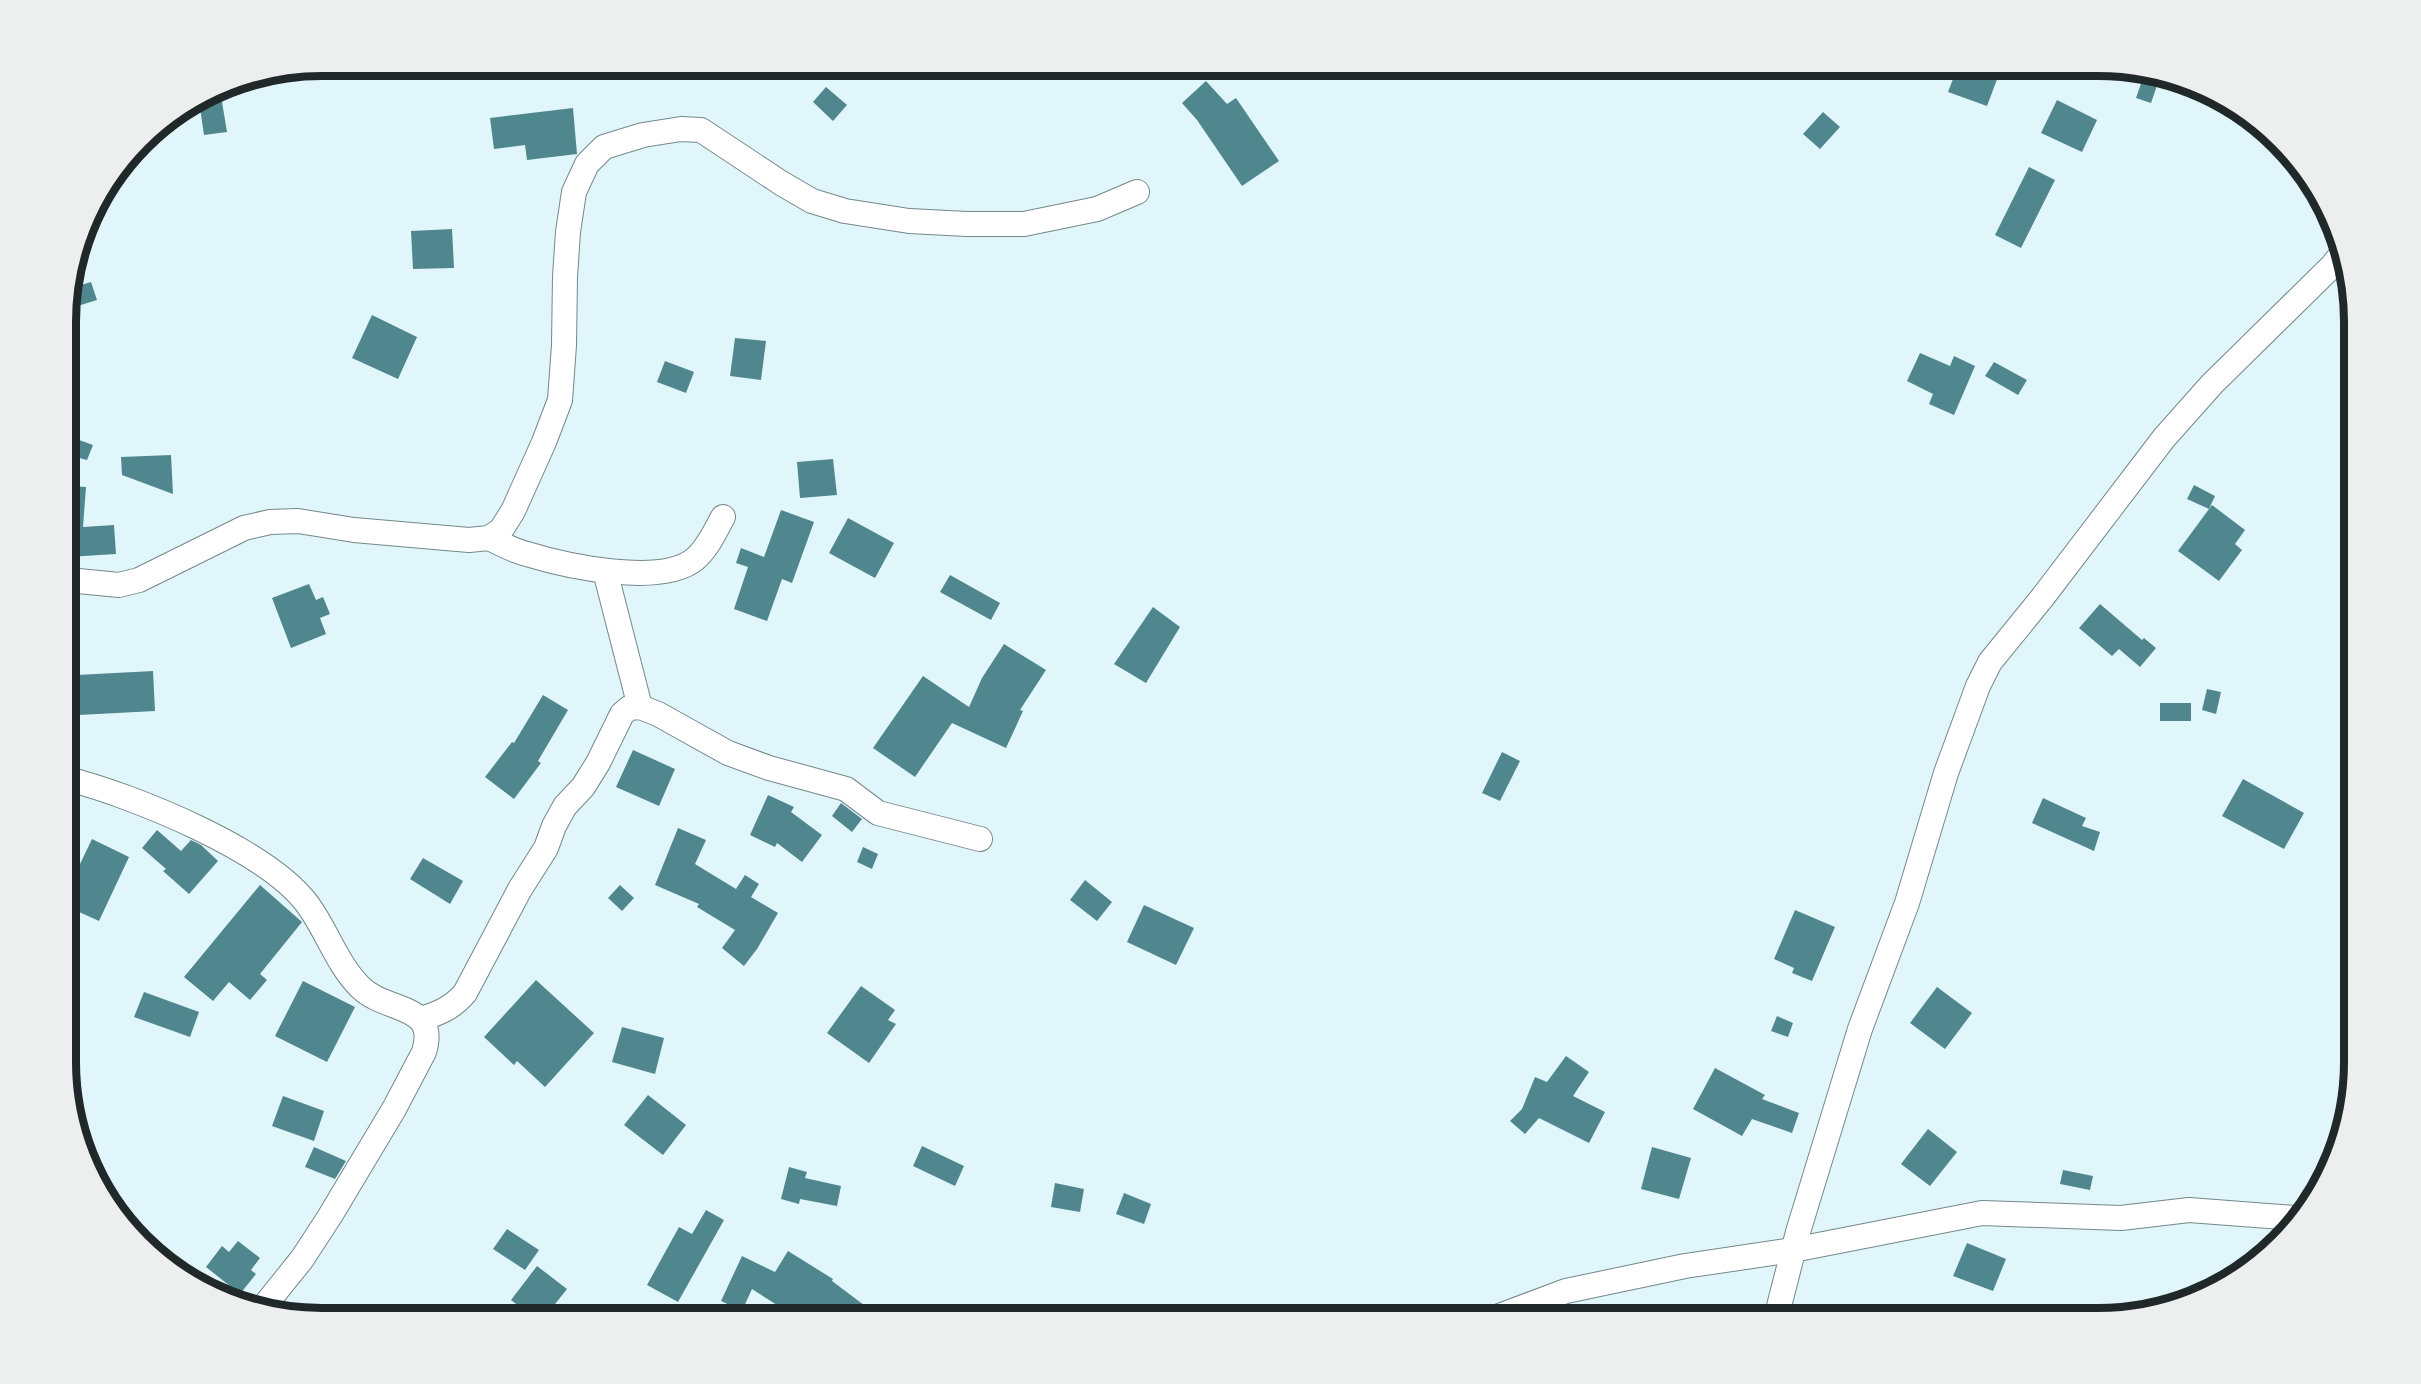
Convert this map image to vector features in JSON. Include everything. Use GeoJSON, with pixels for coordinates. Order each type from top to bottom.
{"type":"FeatureCollection","features":[{"type":"Feature","properties":{"kind":"street"},"geometry":{"type":"LineString","coordinates":[[489,538],[501,530],[513,511],[557,408],[564,345],[568,232],[574,192],[586,164],[604,147],[643,135],[681,129],[701,130],[812,201],[845,211],[909,221],[1024,224],[1097,209],[1137,192]]}},
{"type":"Feature","properties":{"kind":"street"},"geometry":{"type":"LineString","coordinates":[[1778,1308],[1792,1250],[1860,1029],[1907,903],[1946,772],[1978,686],[1990,662],[2042,598],[2164,438],[2212,384],[2336,260]]}},
{"type":"Feature","properties":{"kind":"street"},"geometry":{"type":"LineString","coordinates":[[76,581],[119,585],[139,580],[244,528],[270,522],[298,521],[354,530],[460,539],[489,538],[525,554],[565,564],[605,571],[642,573],[665,571],[693,561],[704,549],[723,517]]}},
{"type":"Feature","properties":{"kind":"street"},"geometry":{"type":"LineString","coordinates":[[605,571],[640,707]]}},
{"type":"Feature","properties":{"kind":"street"},"geometry":{"type":"LineString","coordinates":[[421,1019],[444,1012],[465,993],[520,889],[537,866],[565,806],[583,787],[598,763],[621,714],[629,708],[640,707],[676,723],[728,753],[769,768],[846,789],[878,813],[980,839]]}},
{"type":"Feature","properties":{"kind":"street"},"geometry":{"type":"LineString","coordinates":[[76,781],[151,807],[224,841],[281,877],[308,904],[344,966],[360,987],[377,999],[421,1019],[427,1028],[429,1037],[424,1052],[359,1170],[302,1259],[268,1301]]}},
{"type":"Feature","properties":{"kind":"street"},"geometry":{"type":"LineString","coordinates":[[1521,1308],[1566,1291],[1685,1266],[1792,1250],[1982,1213],[2121,1218],[2189,1210],[2288,1218]]}},
{"type":"Feature","properties":{"kind":"building"},"geometry":{"type":"Polygon","coordinates":[[[1954,76],[1998,76],[1987,106],[1948,92],[1954,76]]]}},
{"type":"Feature","properties":{"kind":"building"},"geometry":{"type":"Polygon","coordinates":[[[1206,81],[1227,104],[1236,98],[1279,161],[1242,186],[1197,120],[1182,103],[1206,81]]]}},
{"type":"Feature","properties":{"kind":"building"},"geometry":{"type":"Polygon","coordinates":[[[2142,81],[2158,84],[2151,103],[2136,98],[2142,81]]]}},
{"type":"Feature","properties":{"kind":"building"},"geometry":{"type":"Polygon","coordinates":[[[826,87],[847,105],[833,121],[813,102],[826,87]]]}},
{"type":"Feature","properties":{"kind":"building"},"geometry":{"type":"Polygon","coordinates":[[[221,98],[227,132],[204,135],[200,109],[221,98]]]}},
{"type":"Feature","properties":{"kind":"building"},"geometry":{"type":"Polygon","coordinates":[[[2057,100],[2097,120],[2082,152],[2041,133],[2057,100]]]}},
{"type":"Feature","properties":{"kind":"building"},"geometry":{"type":"Polygon","coordinates":[[[573,108],[577,154],[527,160],[525,145],[494,149],[490,118],[573,108]]]}},
{"type":"Feature","properties":{"kind":"building"},"geometry":{"type":"Polygon","coordinates":[[[1823,112],[1840,127],[1820,149],[1803,134],[1823,112]]]}},
{"type":"Feature","properties":{"kind":"building"},"geometry":{"type":"Polygon","coordinates":[[[2029,167],[2055,180],[2021,248],[1995,235],[2029,167]]]}},
{"type":"Feature","properties":{"kind":"building"},"geometry":{"type":"Polygon","coordinates":[[[452,229],[454,268],[413,269],[411,231],[452,229]]]}},
{"type":"Feature","properties":{"kind":"building"},"geometry":{"type":"Polygon","coordinates":[[[91,282],[97,300],[77,306],[80,285],[91,282]]]}},
{"type":"Feature","properties":{"kind":"building"},"geometry":{"type":"Polygon","coordinates":[[[372,315],[417,337],[398,379],[352,358],[372,315]]]}},
{"type":"Feature","properties":{"kind":"building"},"geometry":{"type":"Polygon","coordinates":[[[735,338],[766,341],[761,380],[730,376],[735,338]]]}},
{"type":"Feature","properties":{"kind":"building"},"geometry":{"type":"Polygon","coordinates":[[[1920,353],[1950,366],[1954,356],[1975,366],[1954,415],[1929,404],[1933,394],[1907,381],[1920,353]]]}},
{"type":"Feature","properties":{"kind":"building"},"geometry":{"type":"Polygon","coordinates":[[[665,361],[694,372],[686,393],[657,382],[665,361]]]}},
{"type":"Feature","properties":{"kind":"building"},"geometry":{"type":"Polygon","coordinates":[[[1994,362],[2027,380],[2018,395],[1985,376],[1994,362]]]}},
{"type":"Feature","properties":{"kind":"building"},"geometry":{"type":"Polygon","coordinates":[[[76,439],[93,445],[87,460],[76,457],[76,439]]]}},
{"type":"Feature","properties":{"kind":"building"},"geometry":{"type":"Polygon","coordinates":[[[171,455],[173,494],[122,475],[121,457],[171,455]]]}},
{"type":"Feature","properties":{"kind":"building"},"geometry":{"type":"Polygon","coordinates":[[[833,459],[837,495],[800,498],[797,462],[833,459]]]}},
{"type":"Feature","properties":{"kind":"building"},"geometry":{"type":"Polygon","coordinates":[[[2194,485],[2215,496],[2209,509],[2187,499],[2194,485]]]}},
{"type":"Feature","properties":{"kind":"building"},"geometry":{"type":"Polygon","coordinates":[[[76,486],[86,487],[83,527],[114,525],[116,554],[76,556],[76,486]]]}},
{"type":"Feature","properties":{"kind":"building"},"geometry":{"type":"Polygon","coordinates":[[[2212,505],[2245,530],[2235,544],[2242,550],[2219,581],[2178,551],[2212,505]]]}},
{"type":"Feature","properties":{"kind":"building"},"geometry":{"type":"Polygon","coordinates":[[[781,510],[814,522],[792,583],[782,579],[767,621],[734,609],[748,567],[736,563],[741,548],[764,557],[781,510]]]}},
{"type":"Feature","properties":{"kind":"building"},"geometry":{"type":"Polygon","coordinates":[[[848,518],[894,543],[875,578],[829,553],[848,518]]]}},
{"type":"Feature","properties":{"kind":"building"},"geometry":{"type":"Polygon","coordinates":[[[950,575],[1000,603],[991,620],[940,592],[950,575]]]}},
{"type":"Feature","properties":{"kind":"building"},"geometry":{"type":"Polygon","coordinates":[[[309,584],[316,600],[323,597],[330,614],[320,618],[326,634],[291,648],[272,598],[309,584]]]}},
{"type":"Feature","properties":{"kind":"building"},"geometry":{"type":"Polygon","coordinates":[[[2100,604],[2142,640],[2144,638],[2156,648],[2140,667],[2119,649],[2112,656],[2079,628],[2100,604]]]}},
{"type":"Feature","properties":{"kind":"building"},"geometry":{"type":"Polygon","coordinates":[[[1153,607],[1180,627],[1146,683],[1114,664],[1153,607]]]}},
{"type":"Feature","properties":{"kind":"building"},"geometry":{"type":"Polygon","coordinates":[[[1004,644],[1046,670],[1020,710],[1023,711],[1006,748],[952,723],[915,777],[873,748],[923,676],[969,707],[982,678],[1004,644]]]}},
{"type":"Feature","properties":{"kind":"building"},"geometry":{"type":"Polygon","coordinates":[[[153,671],[155,711],[79,715],[77,675],[153,671]]]}},
{"type":"Feature","properties":{"kind":"building"},"geometry":{"type":"Polygon","coordinates":[[[2207,689],[2221,692],[2216,714],[2202,710],[2207,689]]]}},
{"type":"Feature","properties":{"kind":"building"},"geometry":{"type":"Polygon","coordinates":[[[543,695],[568,710],[538,761],[541,763],[514,799],[485,777],[512,742],[514,743],[543,695]]]}},
{"type":"Feature","properties":{"kind":"building"},"geometry":{"type":"Polygon","coordinates":[[[2160,703],[2191,703],[2191,721],[2160,721],[2160,703]]]}},
{"type":"Feature","properties":{"kind":"building"},"geometry":{"type":"Polygon","coordinates":[[[633,750],[675,769],[659,806],[616,787],[633,750]]]}},
{"type":"Feature","properties":{"kind":"building"},"geometry":{"type":"Polygon","coordinates":[[[1502,752],[1520,761],[1500,801],[1482,793],[1502,752]]]}},
{"type":"Feature","properties":{"kind":"building"},"geometry":{"type":"Polygon","coordinates":[[[2243,779],[2304,813],[2284,849],[2222,816],[2243,779]]]}},
{"type":"Feature","properties":{"kind":"building"},"geometry":{"type":"Polygon","coordinates":[[[768,795],[794,807],[791,812],[822,835],[802,862],[777,843],[775,847],[750,835],[768,795]]]}},
{"type":"Feature","properties":{"kind":"building"},"geometry":{"type":"Polygon","coordinates":[[[2043,798],[2086,818],[2082,826],[2100,832],[2094,851],[2032,823],[2043,798]]]}},
{"type":"Feature","properties":{"kind":"building"},"geometry":{"type":"Polygon","coordinates":[[[841,803],[862,819],[852,832],[832,816],[841,803]]]}},
{"type":"Feature","properties":{"kind":"building"},"geometry":{"type":"Polygon","coordinates":[[[678,828],[706,840],[695,864],[736,889],[745,875],[759,884],[751,897],[778,913],[744,966],[722,948],[735,930],[697,907],[699,904],[655,885],[678,828]]]}},
{"type":"Feature","properties":{"kind":"building"},"geometry":{"type":"Polygon","coordinates":[[[157,830],[181,851],[191,840],[201,845],[218,861],[189,894],[142,848],[157,830]]]}},
{"type":"Feature","properties":{"kind":"building"},"geometry":{"type":"Polygon","coordinates":[[[92,839],[129,857],[99,921],[76,911],[76,872],[92,839]]]}},
{"type":"Feature","properties":{"kind":"building"},"geometry":{"type":"Polygon","coordinates":[[[863,847],[878,854],[872,869],[857,862],[863,847]]]}},
{"type":"Feature","properties":{"kind":"building"},"geometry":{"type":"Polygon","coordinates":[[[423,858],[463,881],[450,904],[410,879],[423,858]]]}},
{"type":"Feature","properties":{"kind":"building"},"geometry":{"type":"Polygon","coordinates":[[[1085,880],[1112,902],[1097,921],[1070,900],[1085,880]]]}},
{"type":"Feature","properties":{"kind":"building"},"geometry":{"type":"Polygon","coordinates":[[[260,885],[302,922],[260,974],[267,980],[250,1000],[229,982],[213,1001],[184,977],[260,885]]]}},
{"type":"Feature","properties":{"kind":"building"},"geometry":{"type":"Polygon","coordinates":[[[620,885],[634,898],[622,911],[608,898],[620,885]]]}},
{"type":"Feature","properties":{"kind":"building"},"geometry":{"type":"Polygon","coordinates":[[[1144,905],[1194,928],[1176,965],[1127,942],[1144,905]]]}},
{"type":"Feature","properties":{"kind":"building"},"geometry":{"type":"Polygon","coordinates":[[[1795,910],[1835,927],[1812,981],[1792,973],[1794,968],[1774,959],[1795,910]]]}},
{"type":"Feature","properties":{"kind":"building"},"geometry":{"type":"Polygon","coordinates":[[[536,980],[594,1033],[545,1087],[517,1061],[514,1065],[484,1037],[536,980]]]}},
{"type":"Feature","properties":{"kind":"building"},"geometry":{"type":"Polygon","coordinates":[[[303,981],[355,1007],[327,1062],[275,1036],[303,981]]]}},
{"type":"Feature","properties":{"kind":"building"},"geometry":{"type":"Polygon","coordinates":[[[861,986],[895,1010],[888,1020],[896,1024],[869,1063],[827,1033],[861,986]]]}},
{"type":"Feature","properties":{"kind":"building"},"geometry":{"type":"Polygon","coordinates":[[[1937,987],[1972,1013],[1945,1049],[1910,1023],[1937,987]]]}},
{"type":"Feature","properties":{"kind":"building"},"geometry":{"type":"Polygon","coordinates":[[[144,992],[199,1012],[190,1037],[134,1017],[144,992]]]}},
{"type":"Feature","properties":{"kind":"building"},"geometry":{"type":"Polygon","coordinates":[[[1777,1016],[1793,1023],[1788,1037],[1771,1031],[1777,1016]]]}},
{"type":"Feature","properties":{"kind":"building"},"geometry":{"type":"Polygon","coordinates":[[[622,1027],[664,1038],[655,1074],[612,1062],[622,1027]]]}},
{"type":"Feature","properties":{"kind":"building"},"geometry":{"type":"Polygon","coordinates":[[[1566,1056],[1589,1072],[1573,1096],[1605,1112],[1589,1143],[1539,1118],[1525,1134],[1510,1121],[1522,1109],[1535,1077],[1547,1082],[1566,1056]]]}},
{"type":"Feature","properties":{"kind":"building"},"geometry":{"type":"Polygon","coordinates":[[[1715,1068],[1765,1095],[1762,1099],[1799,1113],[1792,1133],[1752,1119],[1742,1136],[1693,1109],[1715,1068]]]}},
{"type":"Feature","properties":{"kind":"building"},"geometry":{"type":"Polygon","coordinates":[[[648,1095],[686,1125],[663,1155],[624,1125],[648,1095]]]}},
{"type":"Feature","properties":{"kind":"building"},"geometry":{"type":"Polygon","coordinates":[[[283,1096],[324,1111],[314,1141],[272,1126],[283,1096]]]}},
{"type":"Feature","properties":{"kind":"building"},"geometry":{"type":"Polygon","coordinates":[[[1928,1129],[1957,1152],[1930,1186],[1901,1164],[1928,1129]]]}},
{"type":"Feature","properties":{"kind":"building"},"geometry":{"type":"Polygon","coordinates":[[[922,1146],[964,1166],[955,1186],[913,1166],[922,1146]]]}},
{"type":"Feature","properties":{"kind":"building"},"geometry":{"type":"Polygon","coordinates":[[[314,1147],[346,1161],[335,1179],[305,1167],[314,1147]]]}},
{"type":"Feature","properties":{"kind":"building"},"geometry":{"type":"Polygon","coordinates":[[[1652,1147],[1691,1158],[1679,1199],[1641,1189],[1652,1147]]]}},
{"type":"Feature","properties":{"kind":"building"},"geometry":{"type":"Polygon","coordinates":[[[789,1167],[807,1172],[805,1178],[841,1186],[837,1206],[800,1199],[799,1204],[781,1199],[789,1167]]]}},
{"type":"Feature","properties":{"kind":"building"},"geometry":{"type":"Polygon","coordinates":[[[2063,1170],[2093,1176],[2090,1190],[2060,1184],[2063,1170]]]}},
{"type":"Feature","properties":{"kind":"building"},"geometry":{"type":"Polygon","coordinates":[[[1055,1183],[1084,1189],[1080,1212],[1051,1207],[1055,1183]]]}},
{"type":"Feature","properties":{"kind":"building"},"geometry":{"type":"Polygon","coordinates":[[[1124,1193],[1151,1204],[1144,1224],[1116,1214],[1124,1193]]]}},
{"type":"Feature","properties":{"kind":"building"},"geometry":{"type":"Polygon","coordinates":[[[706,1210],[724,1220],[678,1302],[647,1285],[679,1227],[692,1234],[706,1210]]]}},
{"type":"Feature","properties":{"kind":"building"},"geometry":{"type":"Polygon","coordinates":[[[507,1229],[539,1250],[525,1270],[493,1249],[507,1229]]]}},
{"type":"Feature","properties":{"kind":"building"},"geometry":{"type":"Polygon","coordinates":[[[238,1241],[260,1258],[251,1270],[256,1274],[241,1293],[206,1267],[222,1246],[229,1252],[238,1241]]]}},
{"type":"Feature","properties":{"kind":"building"},"geometry":{"type":"Polygon","coordinates":[[[1967,1243],[2006,1259],[1993,1291],[1953,1276],[1967,1243]]]}},
{"type":"Feature","properties":{"kind":"building"},"geometry":{"type":"Polygon","coordinates":[[[788,1251],[833,1279],[832,1281],[864,1305],[862,1308],[779,1308],[752,1289],[743,1308],[736,1308],[721,1301],[742,1256],[775,1272],[788,1251]]]}},
{"type":"Feature","properties":{"kind":"building"},"geometry":{"type":"Polygon","coordinates":[[[537,1266],[567,1289],[552,1308],[521,1308],[511,1300],[537,1266]]]}}]}
